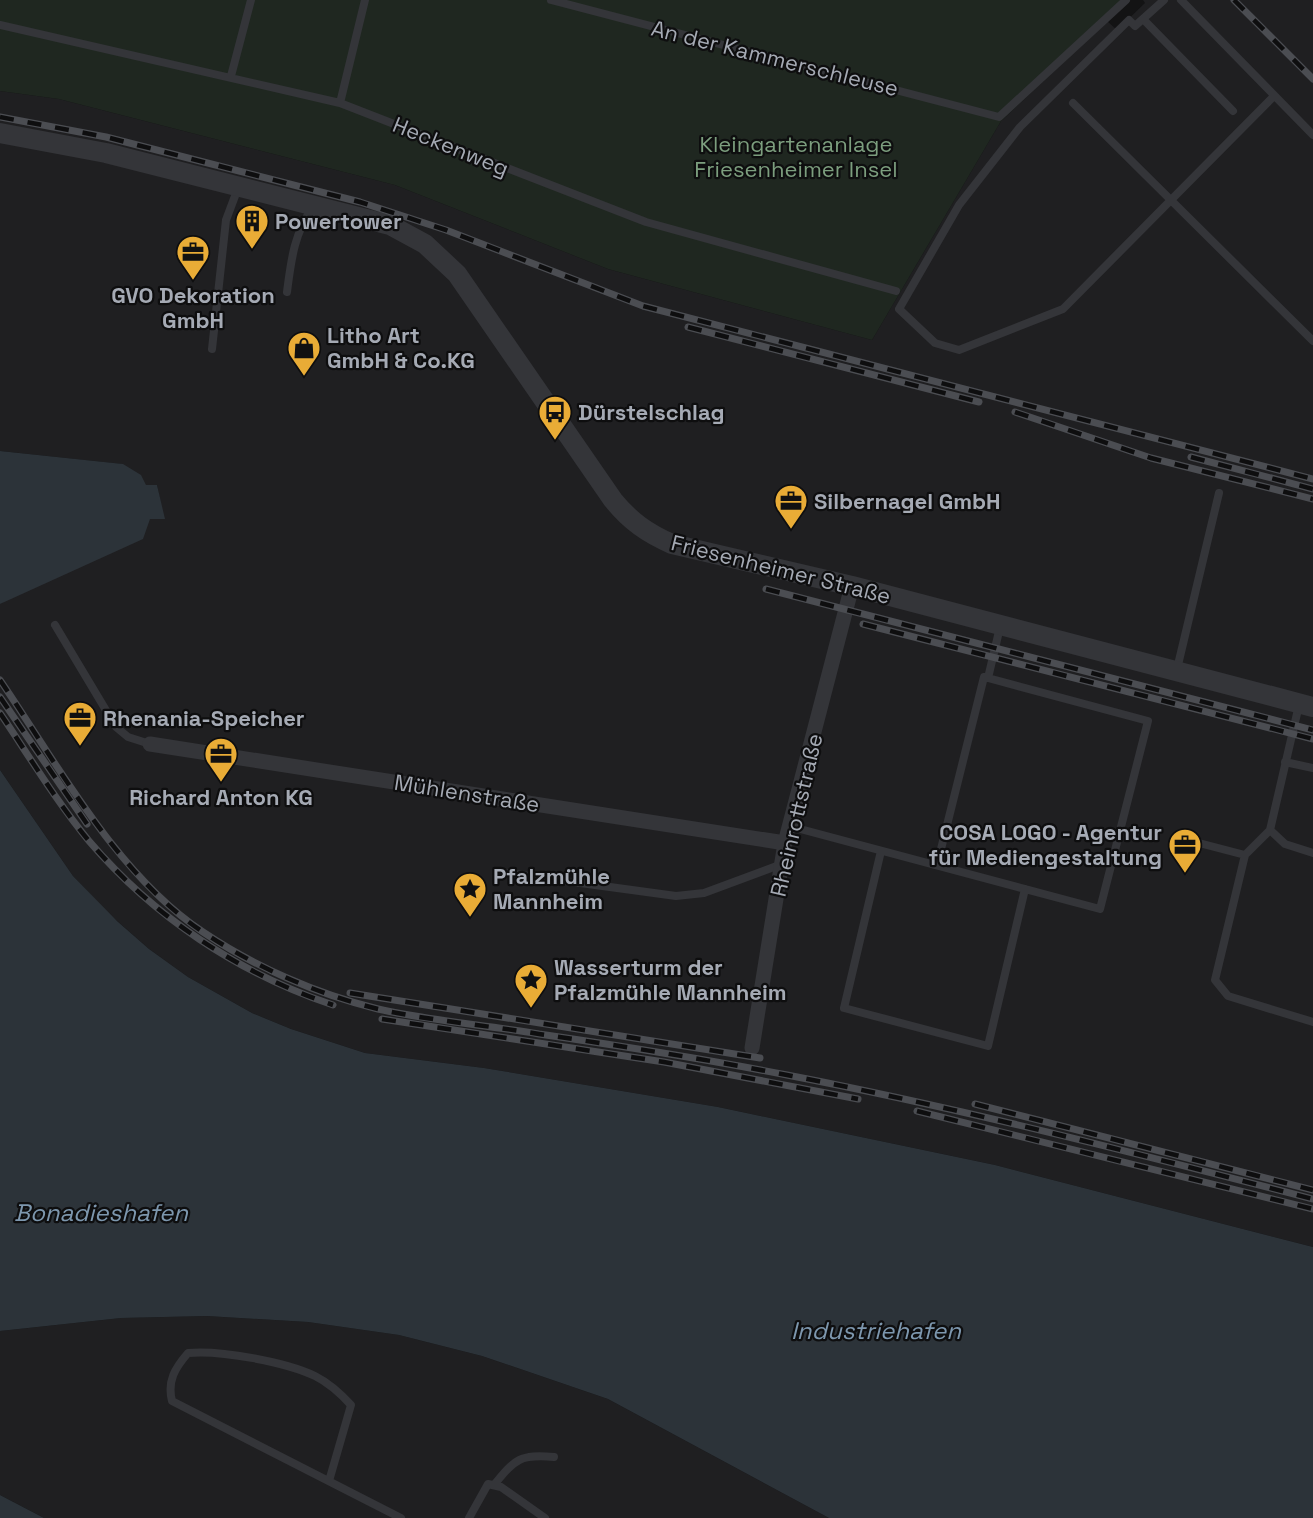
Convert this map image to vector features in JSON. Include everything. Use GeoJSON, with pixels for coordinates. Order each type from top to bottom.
{"type":"FeatureCollection","features":[{"type":"Feature","properties":{"kind":"street","name":"Friesenheimer Straße"},"geometry":{"type":"LineString","coordinates":[[0,133],[106,153],[390,225],[425,244],[446,263],[474,298],[613,500],[643,530],[672,544],[852,586],[1000,627],[1306,705]]}},
{"type":"Feature","properties":{"kind":"street","name":"Rheinrottstraße"},"geometry":{"type":"LineString","coordinates":[[753,1048],[785,843],[852,586]]}},
{"type":"Feature","properties":{"kind":"street","name":"Mühlenstraße"},"geometry":{"type":"LineString","coordinates":[[150,744],[785,843]]}},
{"type":"Feature","properties":{"kind":"lane"},"geometry":{"type":"LineString","coordinates":[[231,76],[251,0]]}},
{"type":"Feature","properties":{"kind":"lane"},"geometry":{"type":"LineString","coordinates":[[340,103],[365,0]]}},
{"type":"Feature","properties":{"kind":"lane","name":"An der Kammerschleuse"},"geometry":{"type":"LineString","coordinates":[[551,0],[999,117],[1126,0]]}},
{"type":"Feature","properties":{"kind":"lane"},"geometry":{"type":"LineString","coordinates":[[1164,0],[1135,26],[1129,20],[1020,127],[959,205],[899,309],[935,343],[959,350],[1063,309],[1274,96]]}},
{"type":"Feature","properties":{"kind":"lane"},"geometry":{"type":"LineString","coordinates":[[1181,0],[1313,135]]}},
{"type":"Feature","properties":{"kind":"lane"},"geometry":{"type":"LineString","coordinates":[[1143,19],[1233,111]]}},
{"type":"Feature","properties":{"kind":"lane","name":"Heckenweg"},"geometry":{"type":"LineString","coordinates":[[0,25],[231,76],[340,103],[646,222],[896,291]]}},
{"type":"Feature","properties":{"kind":"lane"},"geometry":{"type":"LineString","coordinates":[[1073,103],[1313,341]]}},
{"type":"Feature","properties":{"kind":"lane"},"geometry":{"type":"LineString","coordinates":[[212,349],[226,220],[239,187]]}},
{"type":"Feature","properties":{"kind":"lane"},"geometry":{"type":"LineString","coordinates":[[287,292],[293,247],[305,218],[314,206]]}},
{"type":"Feature","properties":{"kind":"lane"},"geometry":{"type":"LineString","coordinates":[[1176,672],[1219,493]]}},
{"type":"Feature","properties":{"kind":"lane"},"geometry":{"type":"LineString","coordinates":[[55,625],[116,727],[128,737],[150,744]]}},
{"type":"Feature","properties":{"kind":"lane"},"geometry":{"type":"LineString","coordinates":[[988,678],[1000,627]]}},
{"type":"Feature","properties":{"kind":"lane"},"geometry":{"type":"LineString","coordinates":[[789,826],[1100,909],[1148,721],[984,677],[937,865]]}},
{"type":"Feature","properties":{"kind":"lane"},"geometry":{"type":"LineString","coordinates":[[1306,705],[1285,762],[1270,830],[1245,855],[1215,980],[1228,996],[1313,1022]]}},
{"type":"Feature","properties":{"kind":"lane"},"geometry":{"type":"LineString","coordinates":[[1285,762],[1313,768]]}},
{"type":"Feature","properties":{"kind":"lane"},"geometry":{"type":"LineString","coordinates":[[1270,830],[1285,844],[1313,853]]}},
{"type":"Feature","properties":{"kind":"lane"},"geometry":{"type":"LineString","coordinates":[[1176,837],[1245,855]]}},
{"type":"Feature","properties":{"kind":"lane"},"geometry":{"type":"LineString","coordinates":[[881,851],[844,1008],[988,1046],[1025,889]]}},
{"type":"Feature","properties":{"kind":"lane"},"geometry":{"type":"LineString","coordinates":[[507,873],[676,896],[704,893],[782,864]]}},
{"type":"Feature","properties":{"kind":"lane"},"geometry":{"type":"LineString","coordinates":[[329,1481],[351,1405],[342,1395],[316,1377],[234,1355],[188,1353],[174,1370],[169,1389],[172,1401],[401,1518]]}},
{"type":"Feature","properties":{"kind":"lane"},"geometry":{"type":"LineString","coordinates":[[494,1485],[513,1461],[525,1456],[554,1457]]}},
{"type":"Feature","properties":{"kind":"lane"},"geometry":{"type":"LineString","coordinates":[[469,1518],[488,1484],[501,1487],[545,1518]]}},
{"type":"Feature","properties":{"kind":"shaded area"},"geometry":{"type":"Polygon","coordinates":[[[1143,0],[1313,0],[1313,1247],[995,1165],[718,1107],[484,1068],[365,1053],[291,1029],[252,1013],[188,977],[149,949],[107,912],[73,876],[0,770],[0,604],[150,519],[164,519],[157,485],[146,486],[122,464],[0,451],[0,91],[59,99],[395,185],[608,269],[872,340],[1001,121],[1107,21],[1117,30],[1145,3],[1143,0]]]}},
{"type":"Feature","properties":{"kind":"shaded area"},"geometry":{"type":"Polygon","coordinates":[[[207,1316],[308,1322],[399,1335],[482,1356],[608,1399],[829,1518],[44,1518],[0,1495],[0,1331],[121,1318],[207,1316]]]}},
{"type":"Feature","properties":{"kind":"green space","name":"Kleingartenanlage Friesenheimer Insel"},"geometry":{"type":"Polygon","coordinates":[[[0,0],[1126,0],[1107,21],[1001,121],[872,340],[608,269],[395,185],[59,99],[0,91],[0,0]]]}},
{"type":"Feature","properties":{"kind":"water"},"geometry":{"type":"Polygon","coordinates":[[[0,451],[123,464],[141,475],[146,485],[157,485],[165,519],[150,519],[143,539],[0,604],[0,451]]]}},
{"type":"Feature","properties":{"kind":"water","name":"Industriehafen"},"geometry":{"type":"Polygon","coordinates":[[[0,770],[73,876],[117,921],[149,949],[188,977],[252,1013],[291,1029],[365,1053],[484,1068],[718,1107],[995,1165],[1313,1247],[1313,1518],[829,1518],[608,1399],[482,1356],[399,1335],[308,1322],[207,1316],[121,1318],[0,1331],[0,770]]]}},
{"type":"Feature","properties":{"kind":"water"},"geometry":{"type":"Polygon","coordinates":[[[0,1495],[44,1518],[0,1518],[0,1495]]]}},
{"type":"Feature","properties":{"kind":"railway"},"geometry":{"type":"LineString","coordinates":[[1234,0],[1313,79]]}},
{"type":"Feature","properties":{"kind":"railway"},"geometry":{"type":"LineString","coordinates":[[0,117],[106,137],[360,202],[446,230],[643,306],[1313,479]]}},
{"type":"Feature","properties":{"kind":"railway"},"geometry":{"type":"LineString","coordinates":[[688,327],[979,402]]}},
{"type":"Feature","properties":{"kind":"railway"},"geometry":{"type":"LineString","coordinates":[[1015,412],[1151,458],[1313,499]]}},
{"type":"Feature","properties":{"kind":"railway"},"geometry":{"type":"LineString","coordinates":[[1191,457],[1313,489]]}},
{"type":"Feature","properties":{"kind":"railway"},"geometry":{"type":"LineString","coordinates":[[766,589],[1313,730]]}},
{"type":"Feature","properties":{"kind":"railway"},"geometry":{"type":"LineString","coordinates":[[863,624],[1313,739]]}},
{"type":"Feature","properties":{"kind":"railway"},"geometry":{"type":"LineString","coordinates":[[0,680],[91,816],[143,881],[172,908],[223,945],[265,968],[332,996],[398,1013],[663,1053],[853,1088],[1051,1133],[1313,1199]]}},
{"type":"Feature","properties":{"kind":"railway"},"geometry":{"type":"LineString","coordinates":[[0,697],[87,824]]}},
{"type":"Feature","properties":{"kind":"railway"},"geometry":{"type":"LineString","coordinates":[[0,713],[77,826],[114,869],[141,894],[170,918],[231,959],[264,977],[333,1005]]}},
{"type":"Feature","properties":{"kind":"railway"},"geometry":{"type":"LineString","coordinates":[[350,993],[760,1058]]}},
{"type":"Feature","properties":{"kind":"railway"},"geometry":{"type":"LineString","coordinates":[[382,1019],[664,1062],[858,1099]]}},
{"type":"Feature","properties":{"kind":"railway"},"geometry":{"type":"LineString","coordinates":[[975,1104],[1313,1190]]}},
{"type":"Feature","properties":{"kind":"railway"},"geometry":{"type":"LineString","coordinates":[[917,1111],[1313,1209]]}},
{"type":"Feature","properties":{"kind":"place","name":"Powertower"},"geometry":{"type":"Point","coordinates":[252,250]}},
{"type":"Feature","properties":{"kind":"place","name":"GVO Dekoration GmbH"},"geometry":{"type":"Point","coordinates":[193,281]}},
{"type":"Feature","properties":{"kind":"place","name":"Litho Art GmbH & Co.KG"},"geometry":{"type":"Point","coordinates":[304,377]}},
{"type":"Feature","properties":{"kind":"place","name":"Dürstelschlag"},"geometry":{"type":"Point","coordinates":[555,441]}},
{"type":"Feature","properties":{"kind":"place","name":"Silbernagel GmbH"},"geometry":{"type":"Point","coordinates":[791,530]}},
{"type":"Feature","properties":{"kind":"place","name":"Rhenania-Speicher"},"geometry":{"type":"Point","coordinates":[80,747]}},
{"type":"Feature","properties":{"kind":"place","name":"Richard Anton KG"},"geometry":{"type":"Point","coordinates":[221,783]}},
{"type":"Feature","properties":{"kind":"place","name":"COSA LOGO - Agentur für Mediengestaltung"},"geometry":{"type":"Point","coordinates":[1185,874]}},
{"type":"Feature","properties":{"kind":"place","name":"Pfalzmühle Mannheim"},"geometry":{"type":"Point","coordinates":[470,918]}},
{"type":"Feature","properties":{"kind":"place","name":"Wasserturm der Pfalzmühle Mannheim"},"geometry":{"type":"Point","coordinates":[531,1009]}},
{"type":"Feature","properties":{"kind":"water label","name":"Bonadieshafen"},"geometry":{"type":"Point","coordinates":[101,1213]}}]}
